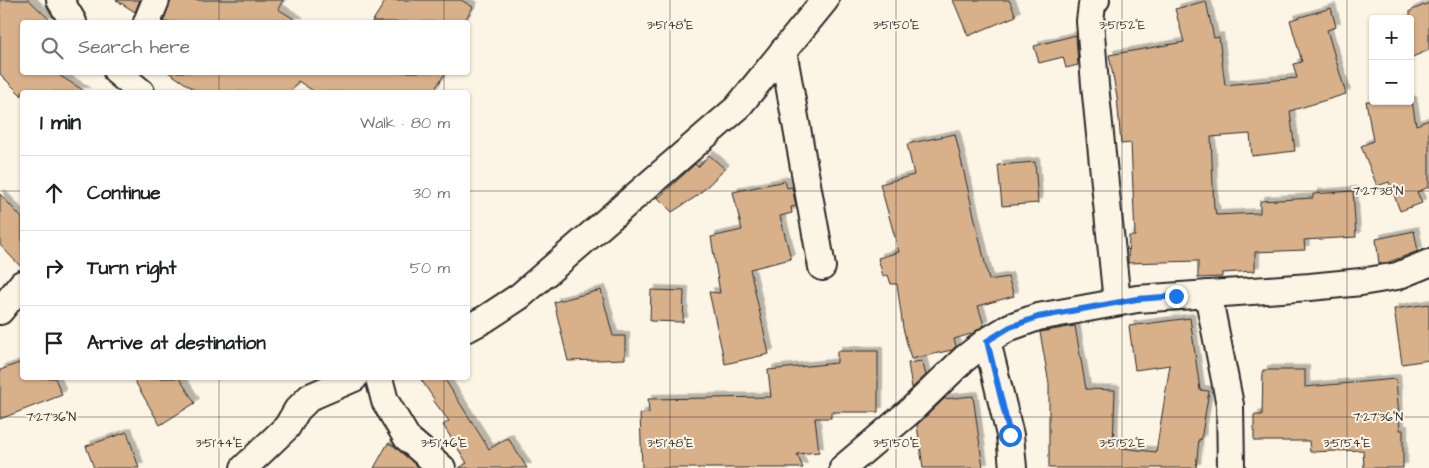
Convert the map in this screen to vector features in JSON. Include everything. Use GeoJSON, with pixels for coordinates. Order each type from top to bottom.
{"type":"FeatureCollection","features":[{"type":"Feature","properties":{"kind":"street"},"geometry":{"type":"LineString","coordinates":[[60,0],[72,20]]}},
{"type":"Feature","properties":{"kind":"street"},"geometry":{"type":"LineString","coordinates":[[148,20],[156,0]]}},
{"type":"Feature","properties":{"kind":"street"},"geometry":{"type":"LineString","coordinates":[[470,327],[520,296],[586,241],[737,108],[825,0]]}},
{"type":"Feature","properties":{"kind":"street"},"geometry":{"type":"LineString","coordinates":[[1096,0],[1092,5],[1091,30],[1118,302]]}},
{"type":"Feature","properties":{"kind":"street"},"geometry":{"type":"LineString","coordinates":[[783,51],[822,267]]}},
{"type":"Feature","properties":{"kind":"street"},"geometry":{"type":"LineString","coordinates":[[843,468],[902,418],[964,359],[987,341],[1010,327],[1038,317],[1137,299],[1361,282],[1398,276],[1429,263]]}},
{"type":"Feature","properties":{"kind":"street"},"geometry":{"type":"LineString","coordinates":[[0,311],[20,286]]}},
{"type":"Feature","properties":{"kind":"street"},"geometry":{"type":"LineString","coordinates":[[1208,294],[1230,405],[1231,468]]}},
{"type":"Feature","properties":{"kind":"street"},"geometry":{"type":"LineString","coordinates":[[987,341],[1010,435],[1013,468]]}},
{"type":"Feature","properties":{"kind":"street"},"geometry":{"type":"LineString","coordinates":[[244,468],[287,427],[297,410],[310,396],[349,380]]}},
{"type":"Feature","properties":{"kind":"street"},"geometry":{"type":"LineString","coordinates":[[380,380],[385,401],[407,438],[442,468]]}},
{"type":"Feature","properties":{"kind":"building"},"geometry":{"type":"Polygon","coordinates":[[[0,0],[29,0],[50,20],[20,20],[20,75],[59,75],[83,90],[20,90],[20,94],[0,74],[0,0]]]}},
{"type":"Feature","properties":{"kind":"building"},"geometry":{"type":"Polygon","coordinates":[[[116,0],[140,0],[135,12],[116,0]]]}},
{"type":"Feature","properties":{"kind":"building"},"geometry":{"type":"Polygon","coordinates":[[[171,0],[283,0],[278,9],[296,20],[164,20],[171,0]]]}},
{"type":"Feature","properties":{"kind":"building"},"geometry":{"type":"Polygon","coordinates":[[[386,0],[461,0],[473,7],[465,20],[373,20],[386,0]]]}},
{"type":"Feature","properties":{"kind":"building"},"geometry":{"type":"Polygon","coordinates":[[[953,0],[1009,0],[1016,16],[968,36],[953,0]]]}},
{"type":"Feature","properties":{"kind":"building"},"geometry":{"type":"Polygon","coordinates":[[[1206,1],[1214,38],[1219,37],[1225,85],[1297,78],[1293,64],[1302,62],[1290,20],[1331,8],[1336,27],[1327,30],[1346,94],[1290,111],[1295,151],[1252,156],[1250,134],[1211,137],[1214,209],[1216,215],[1260,213],[1260,201],[1313,198],[1313,194],[1353,191],[1356,237],[1304,240],[1305,250],[1255,252],[1255,271],[1222,273],[1222,277],[1198,278],[1198,261],[1128,263],[1129,236],[1135,236],[1131,143],[1121,144],[1117,97],[1109,55],[1184,42],[1175,9],[1206,1]]]}},
{"type":"Feature","properties":{"kind":"building"},"geometry":{"type":"Polygon","coordinates":[[[1429,3],[1429,50],[1414,56],[1414,15],[1410,15],[1410,11],[1429,3]]]}},
{"type":"Feature","properties":{"kind":"building"},"geometry":{"type":"Polygon","coordinates":[[[1076,35],[1078,65],[1066,68],[1063,57],[1039,63],[1034,46],[1076,35]]]}},
{"type":"Feature","properties":{"kind":"building"},"geometry":{"type":"Polygon","coordinates":[[[172,75],[444,75],[434,90],[312,90],[298,81],[292,90],[195,90],[172,75]]]}},
{"type":"Feature","properties":{"kind":"building"},"geometry":{"type":"Polygon","coordinates":[[[1366,101],[1369,101],[1369,105],[1413,105],[1416,125],[1429,120],[1429,187],[1417,192],[1422,203],[1400,211],[1389,182],[1377,186],[1361,146],[1373,141],[1366,101]]]}},
{"type":"Feature","properties":{"kind":"building"},"geometry":{"type":"Polygon","coordinates":[[[955,134],[989,280],[1008,277],[1014,296],[978,306],[984,325],[971,334],[954,339],[956,346],[952,350],[911,359],[903,328],[897,284],[891,284],[888,275],[883,276],[878,258],[899,252],[880,184],[914,175],[907,144],[955,134]]]}},
{"type":"Feature","properties":{"kind":"building"},"geometry":{"type":"Polygon","coordinates":[[[709,155],[725,169],[697,196],[672,212],[658,198],[695,164],[698,167],[709,155]]]}},
{"type":"Feature","properties":{"kind":"building"},"geometry":{"type":"Polygon","coordinates":[[[1035,162],[1038,203],[1002,206],[998,165],[1035,162]]]}},
{"type":"Feature","properties":{"kind":"building"},"geometry":{"type":"Polygon","coordinates":[[[785,181],[787,188],[792,187],[796,206],[791,207],[792,213],[780,216],[791,259],[750,269],[769,354],[725,364],[709,292],[720,293],[711,237],[742,230],[733,192],[785,181]]]}},
{"type":"Feature","properties":{"kind":"building"},"geometry":{"type":"Polygon","coordinates":[[[0,194],[20,216],[20,266],[0,245],[0,194]]]}},
{"type":"Feature","properties":{"kind":"building"},"geometry":{"type":"Polygon","coordinates":[[[1414,231],[1418,251],[1379,264],[1376,239],[1414,231]]]}},
{"type":"Feature","properties":{"kind":"building"},"geometry":{"type":"Polygon","coordinates":[[[601,290],[613,336],[625,336],[625,359],[568,361],[554,302],[601,290]]]}},
{"type":"Feature","properties":{"kind":"building"},"geometry":{"type":"Polygon","coordinates":[[[651,290],[684,291],[683,322],[650,321],[651,290]]]}},
{"type":"Feature","properties":{"kind":"building"},"geometry":{"type":"Polygon","coordinates":[[[1429,304],[1429,360],[1402,364],[1394,309],[1429,304]]]}},
{"type":"Feature","properties":{"kind":"building"},"geometry":{"type":"Polygon","coordinates":[[[1190,318],[1200,390],[1209,391],[1201,440],[1199,439],[1196,468],[1049,468],[1049,384],[1040,332],[1075,326],[1086,389],[1115,390],[1113,447],[1156,452],[1170,365],[1135,370],[1129,326],[1190,318]]]}},
{"type":"Feature","properties":{"kind":"building"},"geometry":{"type":"Polygon","coordinates":[[[837,351],[878,351],[878,412],[831,412],[831,418],[815,418],[819,452],[797,454],[803,468],[642,468],[640,414],[649,413],[648,399],[771,397],[768,370],[837,363],[837,351]]]}},
{"type":"Feature","properties":{"kind":"building"},"geometry":{"type":"Polygon","coordinates":[[[922,361],[926,375],[912,388],[908,363],[922,361]]]}},
{"type":"Feature","properties":{"kind":"building"},"geometry":{"type":"Polygon","coordinates":[[[20,363],[20,380],[56,380],[62,395],[0,419],[0,370],[20,363]]]}},
{"type":"Feature","properties":{"kind":"building"},"geometry":{"type":"Polygon","coordinates":[[[1263,370],[1305,370],[1305,387],[1396,379],[1400,430],[1403,430],[1403,468],[1364,468],[1363,450],[1310,452],[1309,441],[1254,441],[1254,415],[1262,415],[1263,370]]]}},
{"type":"Feature","properties":{"kind":"building"},"geometry":{"type":"Polygon","coordinates":[[[134,380],[180,380],[195,403],[160,425],[134,380]]]}},
{"type":"Feature","properties":{"kind":"building"},"geometry":{"type":"Polygon","coordinates":[[[421,380],[445,380],[489,449],[508,438],[527,468],[459,468],[467,463],[443,425],[449,421],[421,380]]]}},
{"type":"Feature","properties":{"kind":"building"},"geometry":{"type":"Polygon","coordinates":[[[973,396],[983,468],[923,468],[917,425],[944,399],[973,396]]]}},
{"type":"Feature","properties":{"kind":"building"},"geometry":{"type":"Polygon","coordinates":[[[127,432],[139,468],[94,468],[86,446],[127,432]]]}},
{"type":"Feature","properties":{"kind":"building"},"geometry":{"type":"Polygon","coordinates":[[[388,443],[396,447],[419,468],[374,468],[388,443]]]}},
{"type":"Feature","properties":{"kind":"route"},"geometry":{"type":"LineString","coordinates":[[1010,435],[987,341],[1010,327],[1038,317],[1137,299],[1176,296]]}}]}
